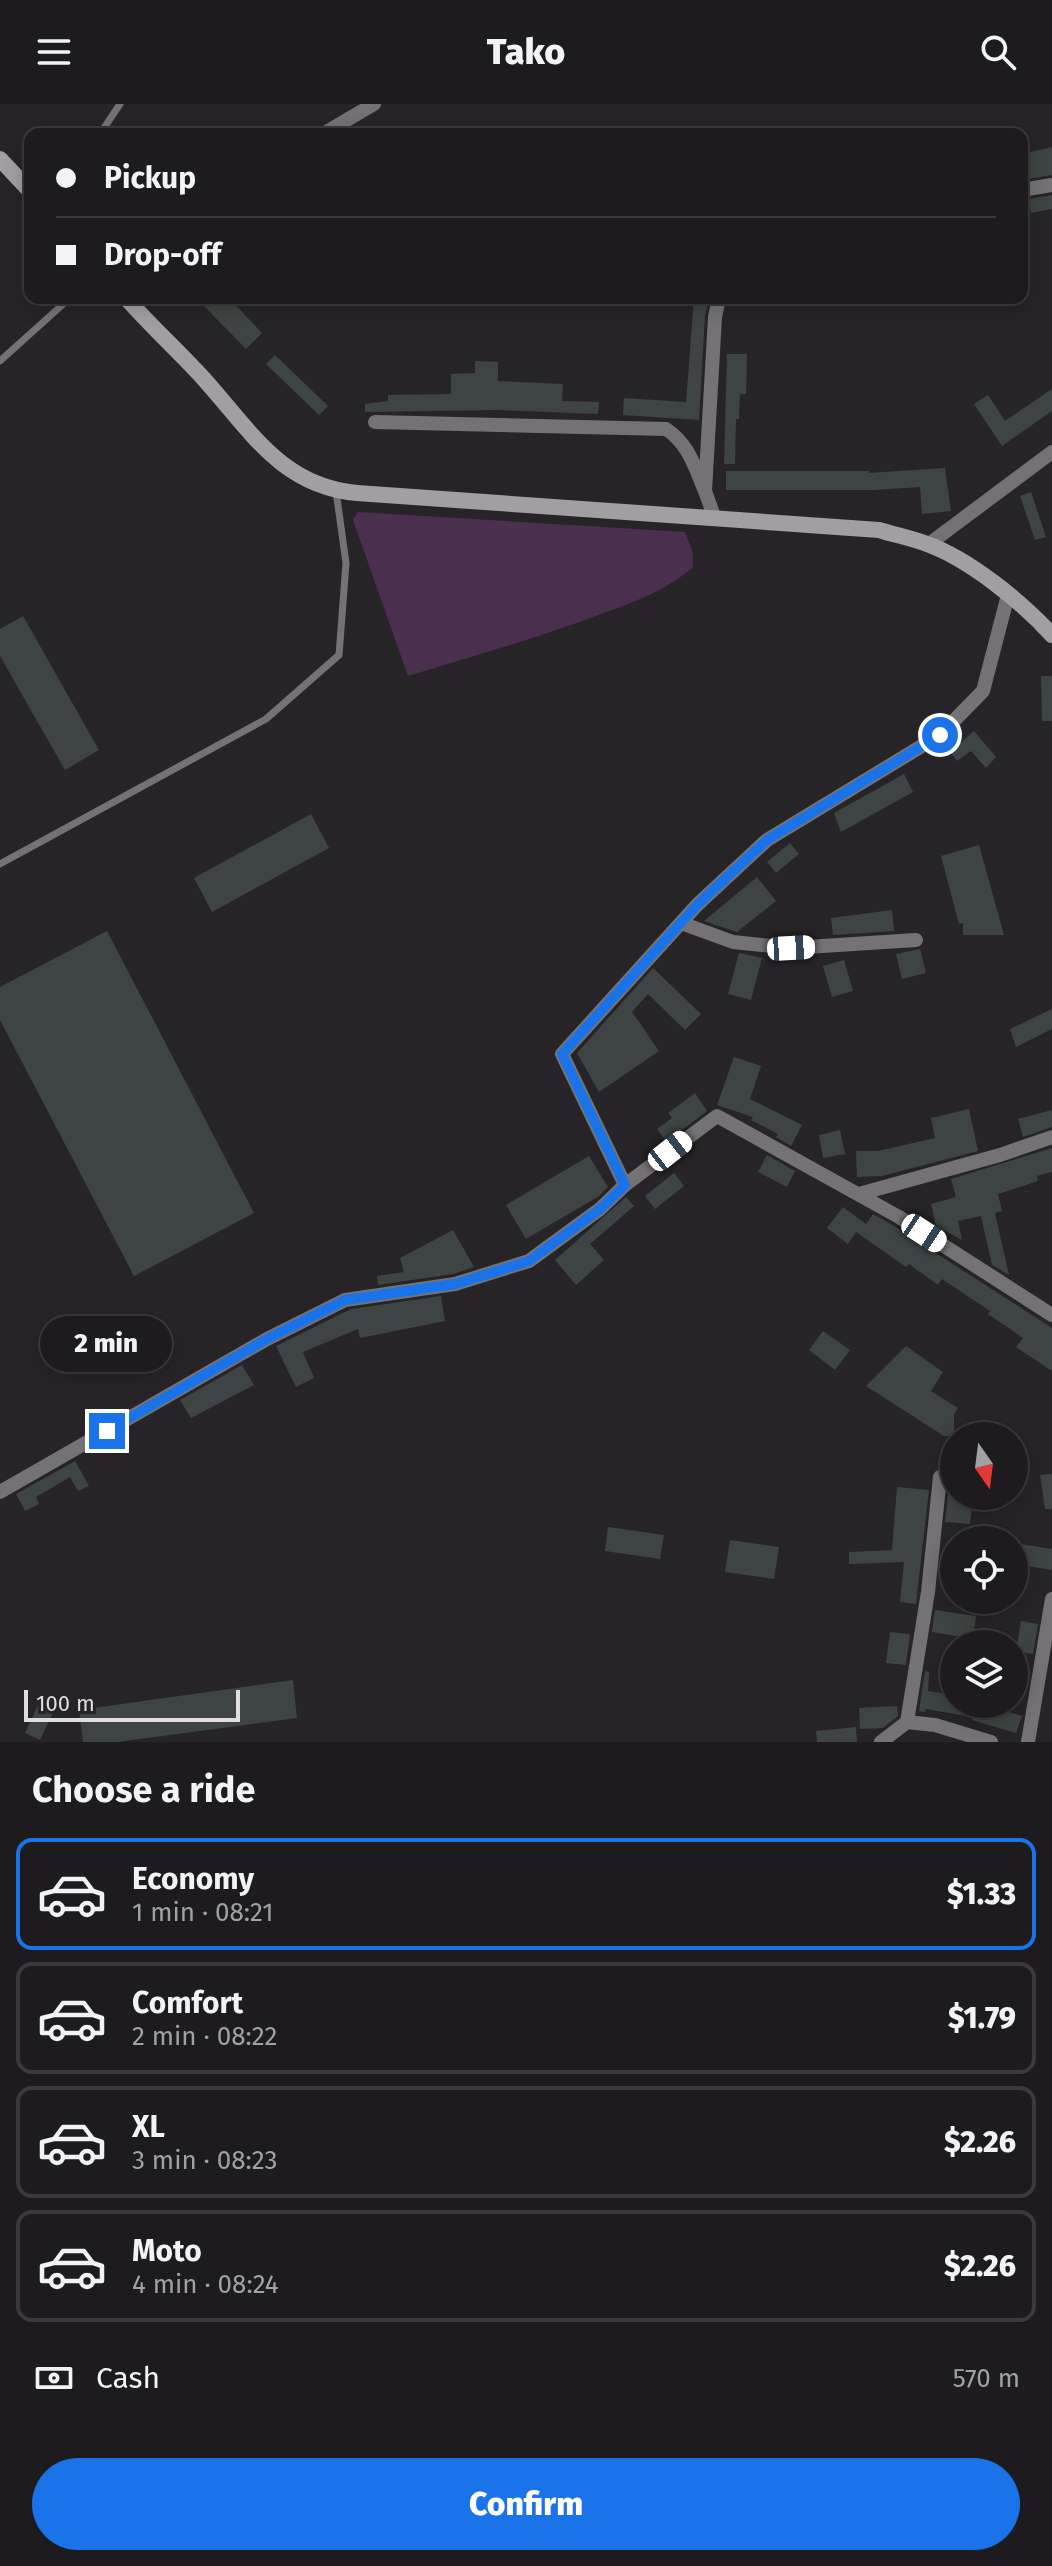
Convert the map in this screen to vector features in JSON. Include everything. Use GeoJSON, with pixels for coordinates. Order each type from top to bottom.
{"type":"FeatureCollection","features":[{"type":"Feature","properties":{"kind":"main road"},"geometry":{"type":"LineString","coordinates":[[0,159],[24,185]]}},
{"type":"Feature","properties":{"kind":"main road"},"geometry":{"type":"LineString","coordinates":[[132,304],[203,378],[262,446],[282,465],[311,483],[336,491],[879,530],[929,544],[966,564],[1008,595],[1052,635]]}},
{"type":"Feature","properties":{"kind":"street"},"geometry":{"type":"LineString","coordinates":[[333,128],[374,104]]}},
{"type":"Feature","properties":{"kind":"street"},"geometry":{"type":"LineString","coordinates":[[1028,189],[1052,185]]}},
{"type":"Feature","properties":{"kind":"street"},"geometry":{"type":"LineString","coordinates":[[705,491],[718,304]]}},
{"type":"Feature","properties":{"kind":"street"},"geometry":{"type":"LineString","coordinates":[[375,422],[666,429],[679,438],[688,451],[715,519]]}},
{"type":"Feature","properties":{"kind":"street"},"geometry":{"type":"LineString","coordinates":[[929,544],[1052,452]]}},
{"type":"Feature","properties":{"kind":"street"},"geometry":{"type":"LineString","coordinates":[[625,1185],[562,1054],[681,923],[767,840],[940,735],[973,702],[983,691],[1008,595]]}},
{"type":"Feature","properties":{"kind":"street"},"geometry":{"type":"LineString","coordinates":[[681,923],[733,942],[791,948],[916,940]]}},
{"type":"Feature","properties":{"kind":"street"},"geometry":{"type":"LineString","coordinates":[[0,1492],[267,1339],[345,1300],[455,1284],[529,1261],[717,1116],[859,1194],[1052,1315]]}},
{"type":"Feature","properties":{"kind":"street"},"geometry":{"type":"LineString","coordinates":[[859,1194],[1000,1155],[1052,1137]]}},
{"type":"Feature","properties":{"kind":"street"},"geometry":{"type":"LineString","coordinates":[[881,1742],[907,1722],[928,1592],[940,1477]]}},
{"type":"Feature","properties":{"kind":"street"},"geometry":{"type":"LineString","coordinates":[[1028,1742],[1052,1599]]}},
{"type":"Feature","properties":{"kind":"street"},"geometry":{"type":"LineString","coordinates":[[907,1722],[935,1725],[991,1742]]}},
{"type":"Feature","properties":{"kind":"lane"},"geometry":{"type":"LineString","coordinates":[[104,128],[120,104]]}},
{"type":"Feature","properties":{"kind":"lane"},"geometry":{"type":"LineString","coordinates":[[0,361],[63,304]]}},
{"type":"Feature","properties":{"kind":"lane"},"geometry":{"type":"LineString","coordinates":[[0,864],[266,719],[339,655],[346,563],[336,491]]}},
{"type":"Feature","properties":{"kind":"shaded area"},"geometry":{"type":"Polygon","coordinates":[[[358,512],[685,532],[693,553],[693,567],[660,589],[626,605],[408,676],[353,520],[358,512]]]}},
{"type":"Feature","properties":{"kind":"building"},"geometry":{"type":"Polygon","coordinates":[[[1052,147],[1052,175],[1028,179],[1028,153],[1052,147]]]}},
{"type":"Feature","properties":{"kind":"building"},"geometry":{"type":"Polygon","coordinates":[[[1052,195],[1052,209],[1031,213],[1029,199],[1052,195]]]}},
{"type":"Feature","properties":{"kind":"building"},"geometry":{"type":"Polygon","coordinates":[[[235,304],[262,333],[246,349],[203,305],[235,304]]]}},
{"type":"Feature","properties":{"kind":"building"},"geometry":{"type":"Polygon","coordinates":[[[694,304],[708,304],[699,420],[623,415],[624,398],[686,402],[694,304]]]}},
{"type":"Feature","properties":{"kind":"building"},"geometry":{"type":"Polygon","coordinates":[[[727,354],[747,354],[746,394],[740,394],[739,419],[736,419],[735,464],[724,464],[727,354]]]}},
{"type":"Feature","properties":{"kind":"building"},"geometry":{"type":"Polygon","coordinates":[[[275,355],[328,406],[319,415],[266,364],[275,355]]]}},
{"type":"Feature","properties":{"kind":"building"},"geometry":{"type":"Polygon","coordinates":[[[475,361],[498,362],[498,381],[563,384],[562,401],[599,402],[598,414],[498,410],[365,412],[365,404],[388,401],[388,395],[451,394],[451,374],[475,373],[475,361]]]}},
{"type":"Feature","properties":{"kind":"building"},"geometry":{"type":"Polygon","coordinates":[[[1052,389],[1052,411],[1002,446],[974,404],[988,395],[1005,421],[1052,389]]]}},
{"type":"Feature","properties":{"kind":"building"},"geometry":{"type":"Polygon","coordinates":[[[945,468],[951,511],[922,514],[920,487],[726,490],[726,471],[869,473],[945,468]]]}},
{"type":"Feature","properties":{"kind":"building"},"geometry":{"type":"Polygon","coordinates":[[[1031,492],[1046,537],[1035,540],[1020,496],[1031,492]]]}},
{"type":"Feature","properties":{"kind":"building"},"geometry":{"type":"Polygon","coordinates":[[[23,616],[99,750],[65,770],[0,656],[0,629],[23,616]]]}},
{"type":"Feature","properties":{"kind":"building"},"geometry":{"type":"Polygon","coordinates":[[[1041,676],[1052,676],[1052,721],[1042,721],[1041,676]]]}},
{"type":"Feature","properties":{"kind":"building"},"geometry":{"type":"Polygon","coordinates":[[[974,731],[996,757],[986,768],[971,751],[957,761],[950,752],[974,731]]]}},
{"type":"Feature","properties":{"kind":"building"},"geometry":{"type":"Polygon","coordinates":[[[904,774],[913,792],[841,832],[834,813],[904,774]]]}},
{"type":"Feature","properties":{"kind":"building"},"geometry":{"type":"Polygon","coordinates":[[[311,814],[329,848],[212,912],[194,878],[311,814]]]}},
{"type":"Feature","properties":{"kind":"building"},"geometry":{"type":"Polygon","coordinates":[[[790,843],[799,854],[776,873],[767,862],[790,843]]]}},
{"type":"Feature","properties":{"kind":"building"},"geometry":{"type":"Polygon","coordinates":[[[979,845],[1004,935],[963,935],[963,923],[959,924],[941,856],[979,845]]]}},
{"type":"Feature","properties":{"kind":"building"},"geometry":{"type":"Polygon","coordinates":[[[757,877],[776,901],[737,932],[704,921],[757,877]]]}},
{"type":"Feature","properties":{"kind":"building"},"geometry":{"type":"Polygon","coordinates":[[[892,910],[894,931],[833,935],[831,918],[892,910]]]}},
{"type":"Feature","properties":{"kind":"building"},"geometry":{"type":"Polygon","coordinates":[[[107,931],[254,1213],[134,1276],[0,1020],[0,987],[107,931]]]}},
{"type":"Feature","properties":{"kind":"building"},"geometry":{"type":"Polygon","coordinates":[[[920,949],[926,973],[902,979],[896,954],[920,949]]]}},
{"type":"Feature","properties":{"kind":"building"},"geometry":{"type":"Polygon","coordinates":[[[739,953],[762,958],[751,1000],[728,994],[739,953]]]}},
{"type":"Feature","properties":{"kind":"building"},"geometry":{"type":"Polygon","coordinates":[[[844,960],[853,991],[832,997],[823,966],[844,960]]]}},
{"type":"Feature","properties":{"kind":"building"},"geometry":{"type":"Polygon","coordinates":[[[653,968],[701,1014],[685,1030],[648,994],[632,1012],[659,1051],[599,1092],[577,1053],[653,968]]]}},
{"type":"Feature","properties":{"kind":"building"},"geometry":{"type":"Polygon","coordinates":[[[1052,1009],[1052,1029],[1016,1047],[1010,1029],[1052,1009]]]}},
{"type":"Feature","properties":{"kind":"building"},"geometry":{"type":"Polygon","coordinates":[[[734,1057],[761,1066],[750,1099],[802,1125],[791,1146],[776,1137],[778,1134],[751,1120],[753,1117],[717,1105],[734,1057]]]}},
{"type":"Feature","properties":{"kind":"building"},"geometry":{"type":"Polygon","coordinates":[[[695,1093],[707,1111],[666,1142],[657,1129],[672,1118],[668,1113],[695,1093]]]}},
{"type":"Feature","properties":{"kind":"building"},"geometry":{"type":"Polygon","coordinates":[[[969,1109],[978,1151],[882,1176],[857,1177],[856,1151],[878,1151],[935,1138],[931,1118],[969,1109]]]}},
{"type":"Feature","properties":{"kind":"building"},"geometry":{"type":"Polygon","coordinates":[[[1052,1110],[1052,1127],[1023,1137],[1018,1119],[1052,1110]]]}},
{"type":"Feature","properties":{"kind":"building"},"geometry":{"type":"Polygon","coordinates":[[[840,1130],[845,1154],[823,1158],[819,1135],[840,1130]]]}},
{"type":"Feature","properties":{"kind":"building"},"geometry":{"type":"Polygon","coordinates":[[[1052,1148],[1052,1172],[1037,1176],[1038,1181],[998,1194],[1002,1211],[995,1213],[1009,1275],[992,1265],[981,1216],[958,1221],[962,1240],[936,1226],[931,1204],[956,1197],[951,1179],[1052,1148]]]}},
{"type":"Feature","properties":{"kind":"building"},"geometry":{"type":"Polygon","coordinates":[[[767,1155],[795,1171],[787,1187],[758,1172],[767,1155]]]}},
{"type":"Feature","properties":{"kind":"building"},"geometry":{"type":"Polygon","coordinates":[[[589,1156],[608,1187],[599,1196],[526,1239],[506,1205],[589,1156]]]}},
{"type":"Feature","properties":{"kind":"building"},"geometry":{"type":"Polygon","coordinates":[[[674,1173],[684,1186],[655,1209],[645,1196],[674,1173]]]}},
{"type":"Feature","properties":{"kind":"building"},"geometry":{"type":"Polygon","coordinates":[[[626,1197],[634,1206],[590,1244],[604,1260],[576,1285],[555,1260],[626,1197]]]}},
{"type":"Feature","properties":{"kind":"building"},"geometry":{"type":"Polygon","coordinates":[[[843,1207],[866,1224],[873,1214],[894,1226],[1052,1328],[1052,1371],[1016,1347],[1023,1338],[942,1279],[938,1285],[856,1232],[848,1244],[827,1228],[843,1207]]]}},
{"type":"Feature","properties":{"kind":"building"},"geometry":{"type":"Polygon","coordinates":[[[453,1230],[474,1267],[453,1274],[378,1285],[377,1276],[404,1272],[400,1258],[453,1230]]]}},
{"type":"Feature","properties":{"kind":"building"},"geometry":{"type":"Polygon","coordinates":[[[441,1296],[445,1321],[360,1338],[358,1329],[303,1352],[314,1378],[296,1387],[276,1346],[351,1309],[441,1296]]]}},
{"type":"Feature","properties":{"kind":"building"},"geometry":{"type":"Polygon","coordinates":[[[823,1331],[850,1350],[835,1370],[809,1350],[823,1331]]]}},
{"type":"Feature","properties":{"kind":"building"},"geometry":{"type":"Polygon","coordinates":[[[906,1346],[943,1372],[931,1391],[958,1408],[954,1422],[940,1422],[940,1433],[866,1386],[906,1346]]]}},
{"type":"Feature","properties":{"kind":"building"},"geometry":{"type":"Polygon","coordinates":[[[242,1365],[254,1385],[191,1418],[180,1400],[242,1365]]]}},
{"type":"Feature","properties":{"kind":"building"},"geometry":{"type":"Polygon","coordinates":[[[75,1461],[89,1486],[78,1491],[70,1477],[36,1497],[39,1504],[25,1511],[16,1494],[75,1461]]]}},
{"type":"Feature","properties":{"kind":"building"},"geometry":{"type":"Polygon","coordinates":[[[1052,1474],[1052,1509],[1045,1509],[1040,1475],[1052,1474]]]}},
{"type":"Feature","properties":{"kind":"building"},"geometry":{"type":"Polygon","coordinates":[[[897,1487],[929,1490],[916,1604],[900,1602],[904,1562],[849,1564],[849,1552],[892,1550],[897,1487]]]}},
{"type":"Feature","properties":{"kind":"building"},"geometry":{"type":"Polygon","coordinates":[[[946,1510],[972,1510],[970,1524],[945,1522],[946,1510]]]}},
{"type":"Feature","properties":{"kind":"building"},"geometry":{"type":"Polygon","coordinates":[[[608,1527],[664,1535],[660,1559],[605,1551],[608,1527]]]}},
{"type":"Feature","properties":{"kind":"building"},"geometry":{"type":"Polygon","coordinates":[[[730,1540],[779,1547],[774,1579],[725,1572],[730,1540]]]}},
{"type":"Feature","properties":{"kind":"building"},"geometry":{"type":"Polygon","coordinates":[[[1028,1545],[1052,1549],[1052,1570],[1028,1566],[1028,1545]]]}},
{"type":"Feature","properties":{"kind":"building"},"geometry":{"type":"Polygon","coordinates":[[[935,1610],[940,1611],[940,1614],[976,1616],[974,1630],[932,1632],[935,1610]]]}},
{"type":"Feature","properties":{"kind":"building"},"geometry":{"type":"Polygon","coordinates":[[[1021,1621],[1038,1624],[1033,1654],[1028,1653],[1028,1630],[1020,1630],[1021,1621]]]}},
{"type":"Feature","properties":{"kind":"building"},"geometry":{"type":"Polygon","coordinates":[[[890,1632],[910,1634],[906,1665],[886,1663],[890,1632]]]}},
{"type":"Feature","properties":{"kind":"building"},"geometry":{"type":"Polygon","coordinates":[[[925,1671],[929,1672],[928,1691],[940,1693],[940,1711],[919,1711],[925,1671]]]}},
{"type":"Feature","properties":{"kind":"building"},"geometry":{"type":"Polygon","coordinates":[[[293,1680],[297,1718],[117,1742],[83,1742],[79,1710],[293,1680]]]}},
{"type":"Feature","properties":{"kind":"building"},"geometry":{"type":"Polygon","coordinates":[[[41,1699],[56,1706],[40,1740],[25,1733],[41,1699]]]}},
{"type":"Feature","properties":{"kind":"building"},"geometry":{"type":"Polygon","coordinates":[[[897,1706],[898,1716],[883,1728],[860,1729],[859,1708],[897,1706]]]}},
{"type":"Feature","properties":{"kind":"building"},"geometry":{"type":"Polygon","coordinates":[[[973,1718],[1021,1718],[1016,1733],[973,1718]]]}},
{"type":"Feature","properties":{"kind":"building"},"geometry":{"type":"Polygon","coordinates":[[[856,1727],[857,1742],[817,1742],[816,1731],[856,1727]]]}},
{"type":"Feature","properties":{"kind":"route"},"geometry":{"type":"LineString","coordinates":[[107,1431],[267,1339],[345,1300],[455,1284],[529,1261],[600,1209],[625,1185],[562,1054],[697,905],[767,840],[940,735]]}}]}
